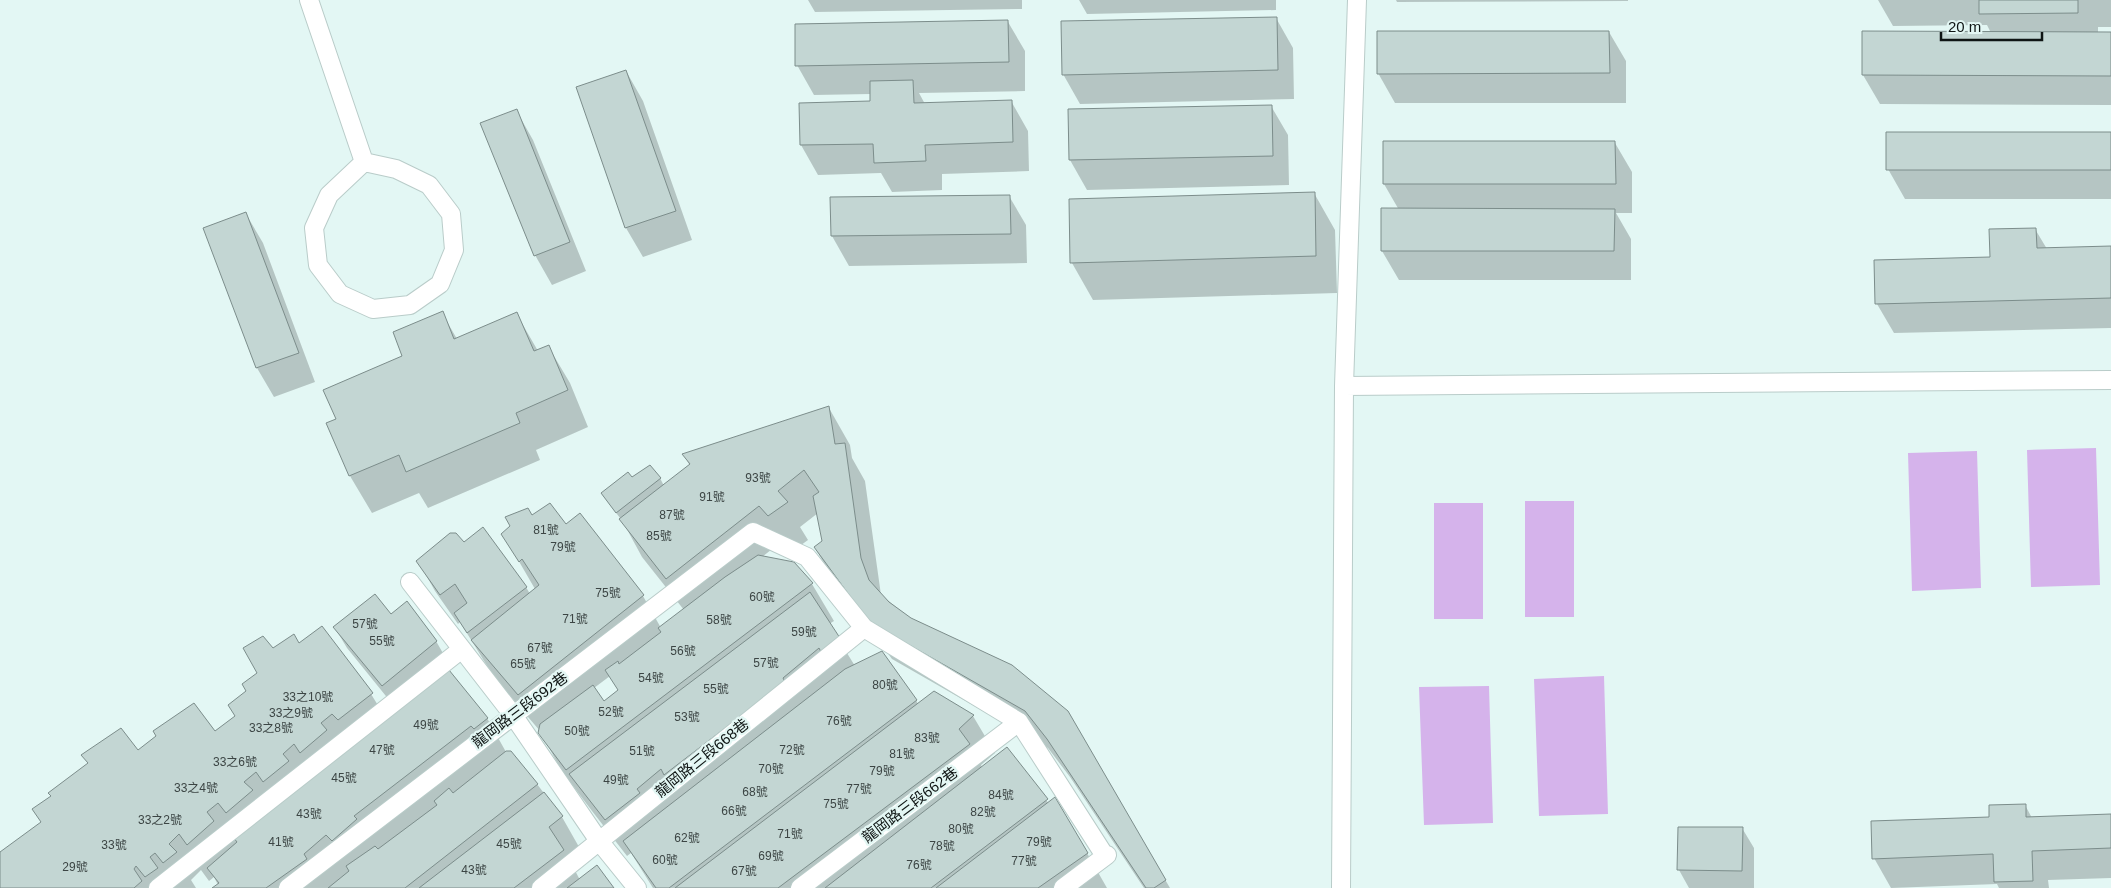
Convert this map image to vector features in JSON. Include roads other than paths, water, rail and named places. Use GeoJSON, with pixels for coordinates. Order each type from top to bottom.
{"type":"FeatureCollection","features":[{"type":"Feature","properties":{"kind":"lane"},"geometry":{"type":"LineString","coordinates":[[309,0],[364,162]]}},
{"type":"Feature","properties":{"kind":"lane"},"geometry":{"type":"LineString","coordinates":[[1341,888],[1344,386],[1357,0]]}},
{"type":"Feature","properties":{"kind":"lane"},"geometry":{"type":"LineString","coordinates":[[364,162],[396,169],[429,184],[451,214],[454,250],[440,284],[410,305],[373,309],[340,294],[318,264],[314,228],[330,195],[364,162]]}},
{"type":"Feature","properties":{"kind":"lane"},"geometry":{"type":"LineString","coordinates":[[1344,386],[2111,380]]}},
{"type":"Feature","properties":{"kind":"lane","name":"龍岡路三段692巷"},"geometry":{"type":"LineString","coordinates":[[288,888],[753,532],[807,557],[864,628]]}},
{"type":"Feature","properties":{"kind":"lane"},"geometry":{"type":"LineString","coordinates":[[410,582],[513,715],[600,840],[637,888]]}},
{"type":"Feature","properties":{"kind":"lane"},"geometry":{"type":"LineString","coordinates":[[864,628],[1019,722],[1106,856],[1063,888]]}},
{"type":"Feature","properties":{"kind":"lane","name":"龍岡路三段668巷"},"geometry":{"type":"LineString","coordinates":[[541,888],[864,628]]}},
{"type":"Feature","properties":{"kind":"lane"},"geometry":{"type":"LineString","coordinates":[[158,888],[462,649]]}},
{"type":"Feature","properties":{"kind":"lane","name":"龍岡路三段662巷"},"geometry":{"type":"LineString","coordinates":[[800,888],[1019,722]]}}]}
